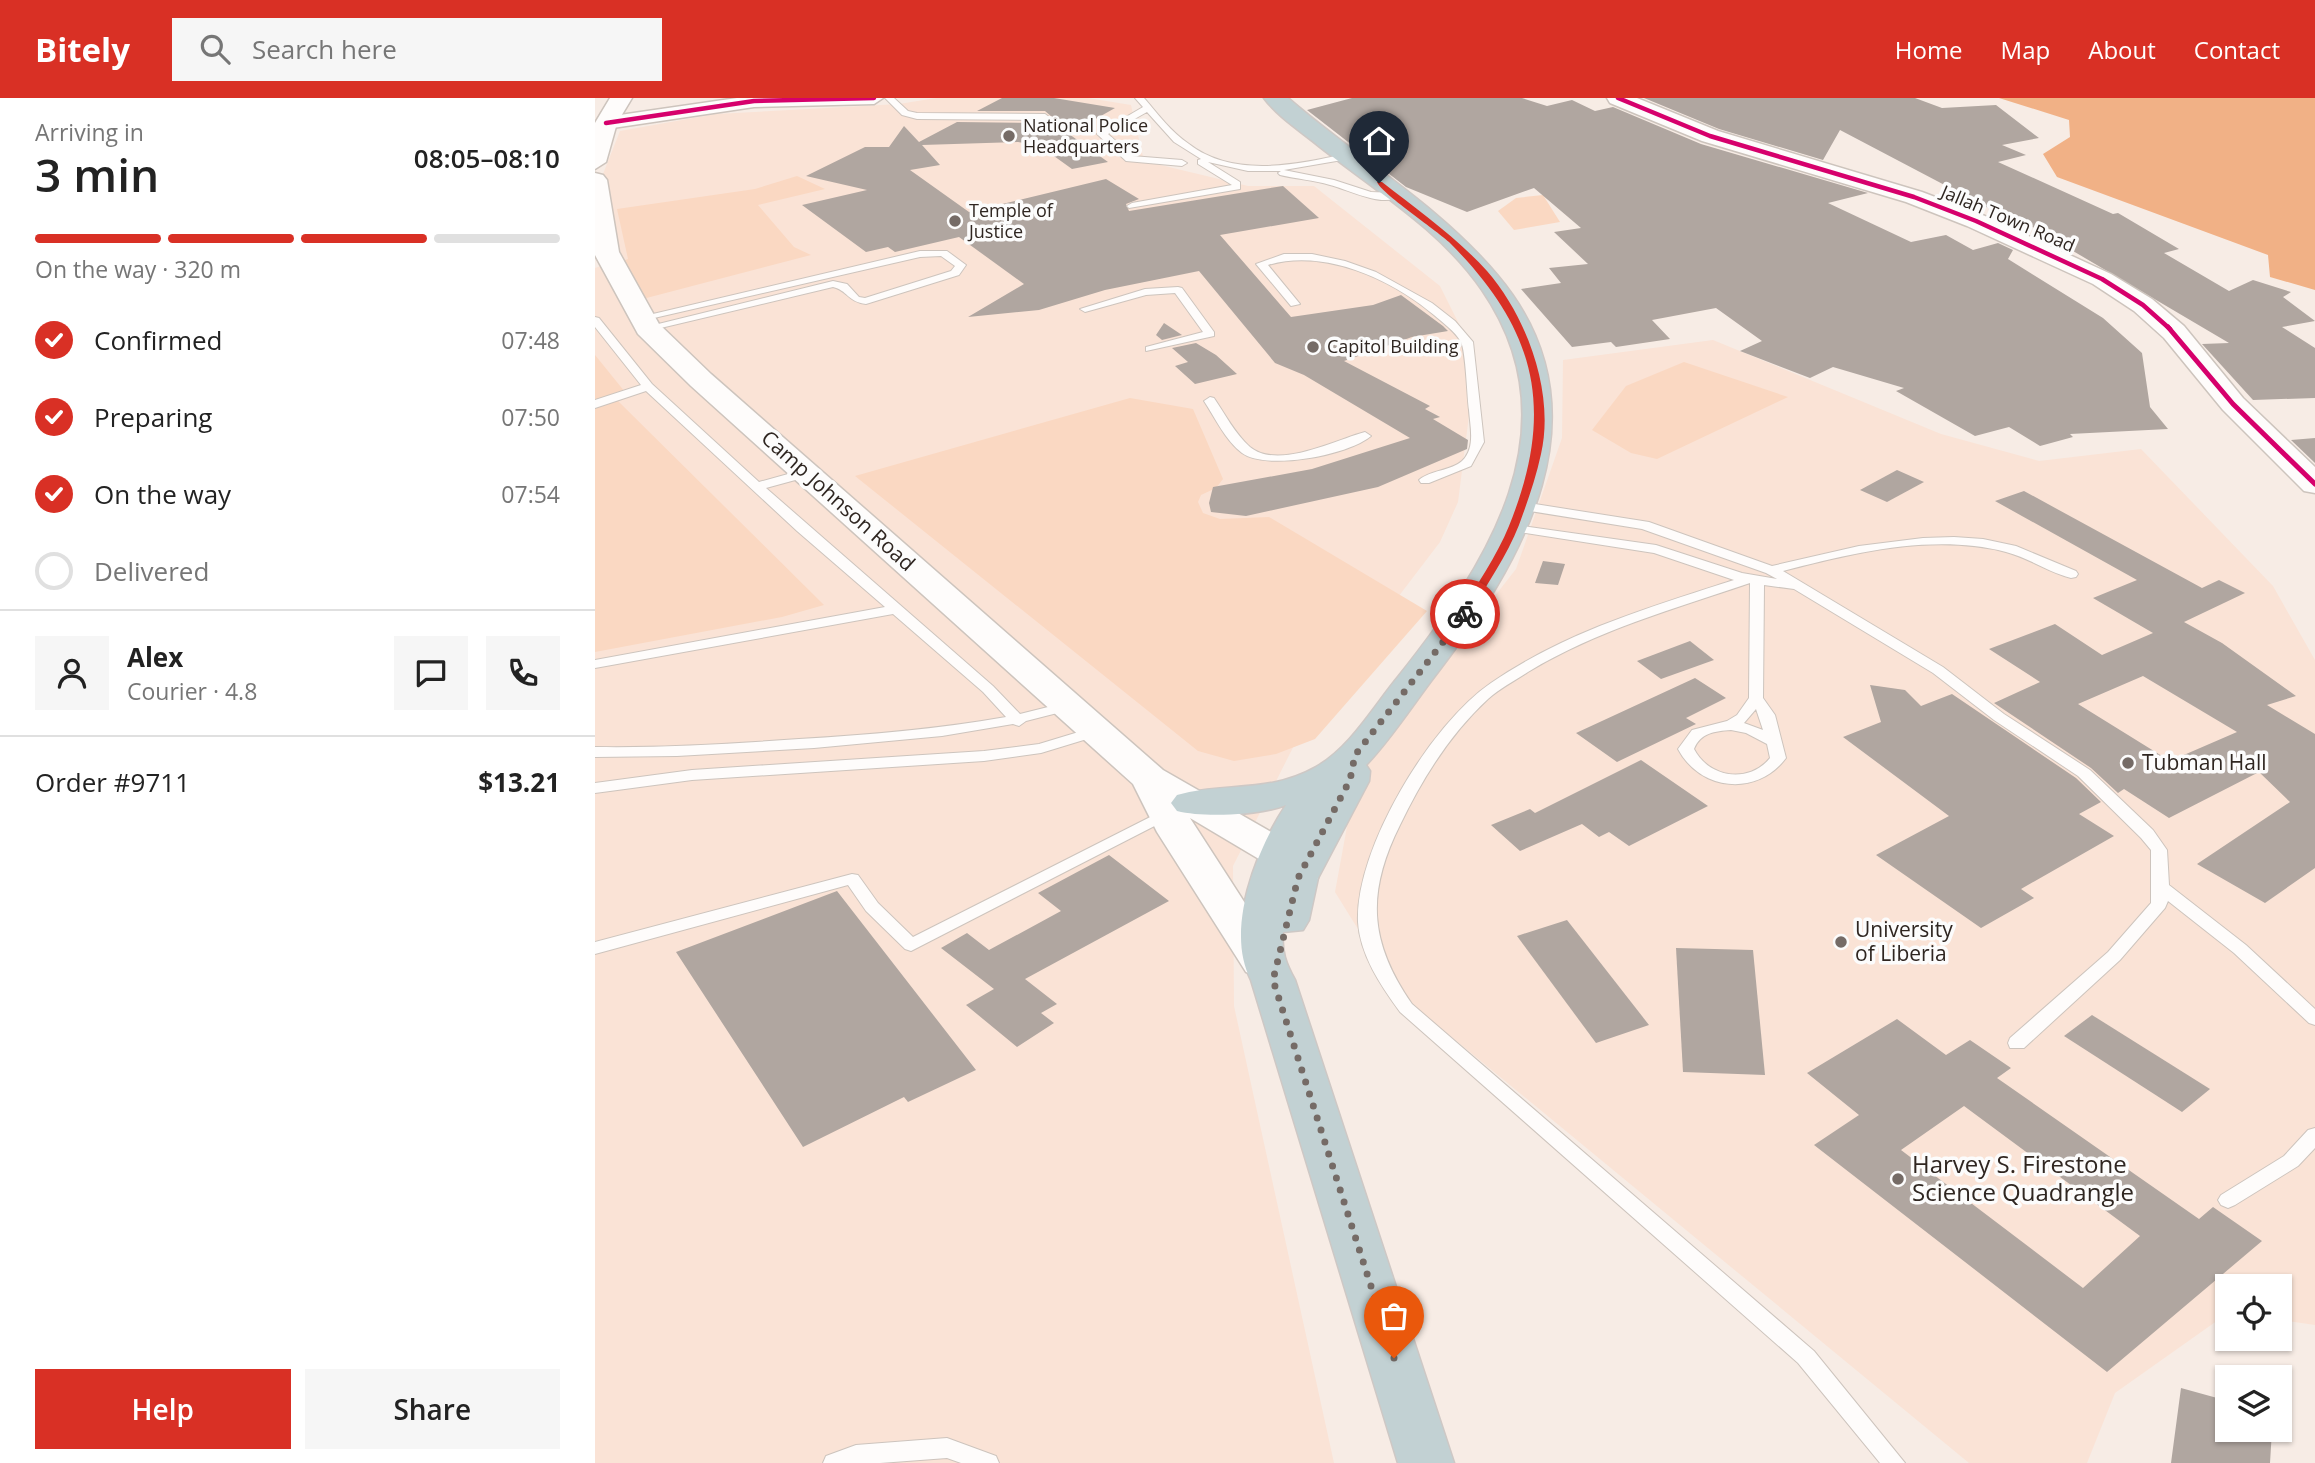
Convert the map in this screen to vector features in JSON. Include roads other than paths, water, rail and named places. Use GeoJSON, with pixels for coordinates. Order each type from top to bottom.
{"type":"FeatureCollection","features":[{"type":"Feature","properties":{"kind":"highway"},"geometry":{"type":"LineString","coordinates":[[1179,808],[1265,799],[1342,765],[1465,614],[1518,517],[1537,452],[1539,408],[1533,363],[1514,318],[1485,274],[1442,231],[1345,158],[1275,98]]}},
{"type":"Feature","properties":{"kind":"highway"},"geometry":{"type":"LineString","coordinates":[[1342,765],[1350,780],[1288,866],[1267,971],[1318,1114],[1426,1463]]}},
{"type":"Feature","properties":{"kind":"main road"},"geometry":{"type":"LineString","coordinates":[[595,162],[606,123],[621,98]]}},
{"type":"Feature","properties":{"kind":"main road","name":"Jallah Town Road"},"geometry":{"type":"LineString","coordinates":[[1618,98],[1710,136],[1914,197],[1976,221],[2102,279],[2143,305],[2174,332],[2233,404],[2315,484]]}},
{"type":"Feature","properties":{"kind":"main road","name":"Camp Johnson Road"},"geometry":{"type":"LineString","coordinates":[[595,180],[601,254],[645,323],[806,473],[1149,778],[1179,808],[1267,971]]}},
{"type":"Feature","properties":{"kind":"main road"},"geometry":{"type":"LineString","coordinates":[[1179,808],[1288,866]]}},
{"type":"Feature","properties":{"kind":"street"},"geometry":{"type":"LineString","coordinates":[[606,123],[767,100],[874,98]]}},
{"type":"Feature","properties":{"kind":"lane"},"geometry":{"type":"LineString","coordinates":[[889,98],[905,113],[917,116],[1045,117]]}},
{"type":"Feature","properties":{"kind":"lane"},"geometry":{"type":"LineString","coordinates":[[1139,98],[1191,151],[1221,162],[1331,182],[1370,195],[1396,196]]}},
{"type":"Feature","properties":{"kind":"lane"},"geometry":{"type":"LineString","coordinates":[[1148,108],[1102,134],[1129,159],[1182,163]]}},
{"type":"Feature","properties":{"kind":"lane"},"geometry":{"type":"LineString","coordinates":[[1256,169],[1345,158]]}},
{"type":"Feature","properties":{"kind":"lane"},"geometry":{"type":"LineString","coordinates":[[1132,206],[1237,187],[1237,184],[1201,162]]}},
{"type":"Feature","properties":{"kind":"lane"},"geometry":{"type":"LineString","coordinates":[[943,253],[961,265],[955,273],[866,301],[856,300],[843,286],[833,284],[645,323],[920,254],[943,253]]}},
{"type":"Feature","properties":{"kind":"lane"},"geometry":{"type":"LineString","coordinates":[[1295,304],[1261,264],[1272,258],[1299,256],[1349,264],[1408,294],[1460,333],[1467,342],[1478,442],[1467,463],[1425,480]]}},
{"type":"Feature","properties":{"kind":"lane"},"geometry":{"type":"LineString","coordinates":[[1085,309],[1145,292],[1178,290],[1210,334],[1150,349]]}},
{"type":"Feature","properties":{"kind":"lane"},"geometry":{"type":"LineString","coordinates":[[595,320],[648,386],[895,609],[988,689],[1019,721]]}},
{"type":"Feature","properties":{"kind":"lane"},"geometry":{"type":"LineString","coordinates":[[595,404],[648,386]]}},
{"type":"Feature","properties":{"kind":"lane"},"geometry":{"type":"LineString","coordinates":[[1210,401],[1249,452],[1272,458],[1314,453],[1365,436]]}},
{"type":"Feature","properties":{"kind":"lane"},"geometry":{"type":"LineString","coordinates":[[757,486],[806,473]]}},
{"type":"Feature","properties":{"kind":"lane"},"geometry":{"type":"LineString","coordinates":[[1518,517],[1651,527],[1771,570],[1938,670],[2000,717],[2084,773],[2147,834],[2159,850],[2159,904],[2114,956],[2017,1043]]}},
{"type":"Feature","properties":{"kind":"lane"},"geometry":{"type":"LineString","coordinates":[[1518,517],[1656,550],[1752,581],[1796,586]]}},
{"type":"Feature","properties":{"kind":"lane"},"geometry":{"type":"LineString","coordinates":[[1771,570],[1857,551],[1952,542],[2012,549],[2071,574]]}},
{"type":"Feature","properties":{"kind":"lane"},"geometry":{"type":"LineString","coordinates":[[1752,581],[1756,698],[1767,715],[1779,758],[1774,767],[1764,774],[1727,779],[1695,766],[1686,749],[1688,740],[1702,730],[1731,725],[1751,729],[1774,743]]}},
{"type":"Feature","properties":{"kind":"lane"},"geometry":{"type":"LineString","coordinates":[[1752,581],[1607,627],[1519,671],[1482,697],[1443,741],[1399,806],[1373,872],[1367,921],[1379,968],[1406,1009],[1806,1357],[1894,1463]]}},
{"type":"Feature","properties":{"kind":"lane"},"geometry":{"type":"LineString","coordinates":[[595,664],[895,609]]}},
{"type":"Feature","properties":{"kind":"lane"},"geometry":{"type":"LineString","coordinates":[[1731,725],[1742,718],[1756,698]]}},
{"type":"Feature","properties":{"kind":"lane"},"geometry":{"type":"LineString","coordinates":[[595,752],[701,751],[930,735],[1019,721],[1068,706]]}},
{"type":"Feature","properties":{"kind":"lane"},"geometry":{"type":"LineString","coordinates":[[595,788],[692,775],[984,756],[1041,748],[1095,732]]}},
{"type":"Feature","properties":{"kind":"lane"},"geometry":{"type":"LineString","coordinates":[[595,948],[852,879],[872,907],[911,945],[1179,808]]}},
{"type":"Feature","properties":{"kind":"lane"},"geometry":{"type":"LineString","coordinates":[[2161,887],[2241,949],[2315,1018]]}},
{"type":"Feature","properties":{"kind":"lane"},"geometry":{"type":"LineString","coordinates":[[2228,1200],[2291,1161],[2315,1135]]}},
{"type":"Feature","properties":{"kind":"lane"},"geometry":{"type":"LineString","coordinates":[[834,1463],[856,1455],[947,1448],[988,1463]]}},
{"type":"Feature","properties":{"kind":"place","name":"National Police Headquarters"},"geometry":{"type":"Point","coordinates":[1009,136]}},
{"type":"Feature","properties":{"kind":"place","name":"Temple of Justice"},"geometry":{"type":"Point","coordinates":[955,221]}},
{"type":"Feature","properties":{"kind":"place","name":"Capitol Building"},"geometry":{"type":"Point","coordinates":[1313,347]}},
{"type":"Feature","properties":{"kind":"place","name":"Tubman Hall"},"geometry":{"type":"Point","coordinates":[2128,763]}},
{"type":"Feature","properties":{"kind":"place","name":"University of Liberia"},"geometry":{"type":"Point","coordinates":[1841,942]}},
{"type":"Feature","properties":{"kind":"place","name":"Harvey S. Firestone Science Quadrangle"},"geometry":{"type":"Point","coordinates":[1898,1179]}}]}
